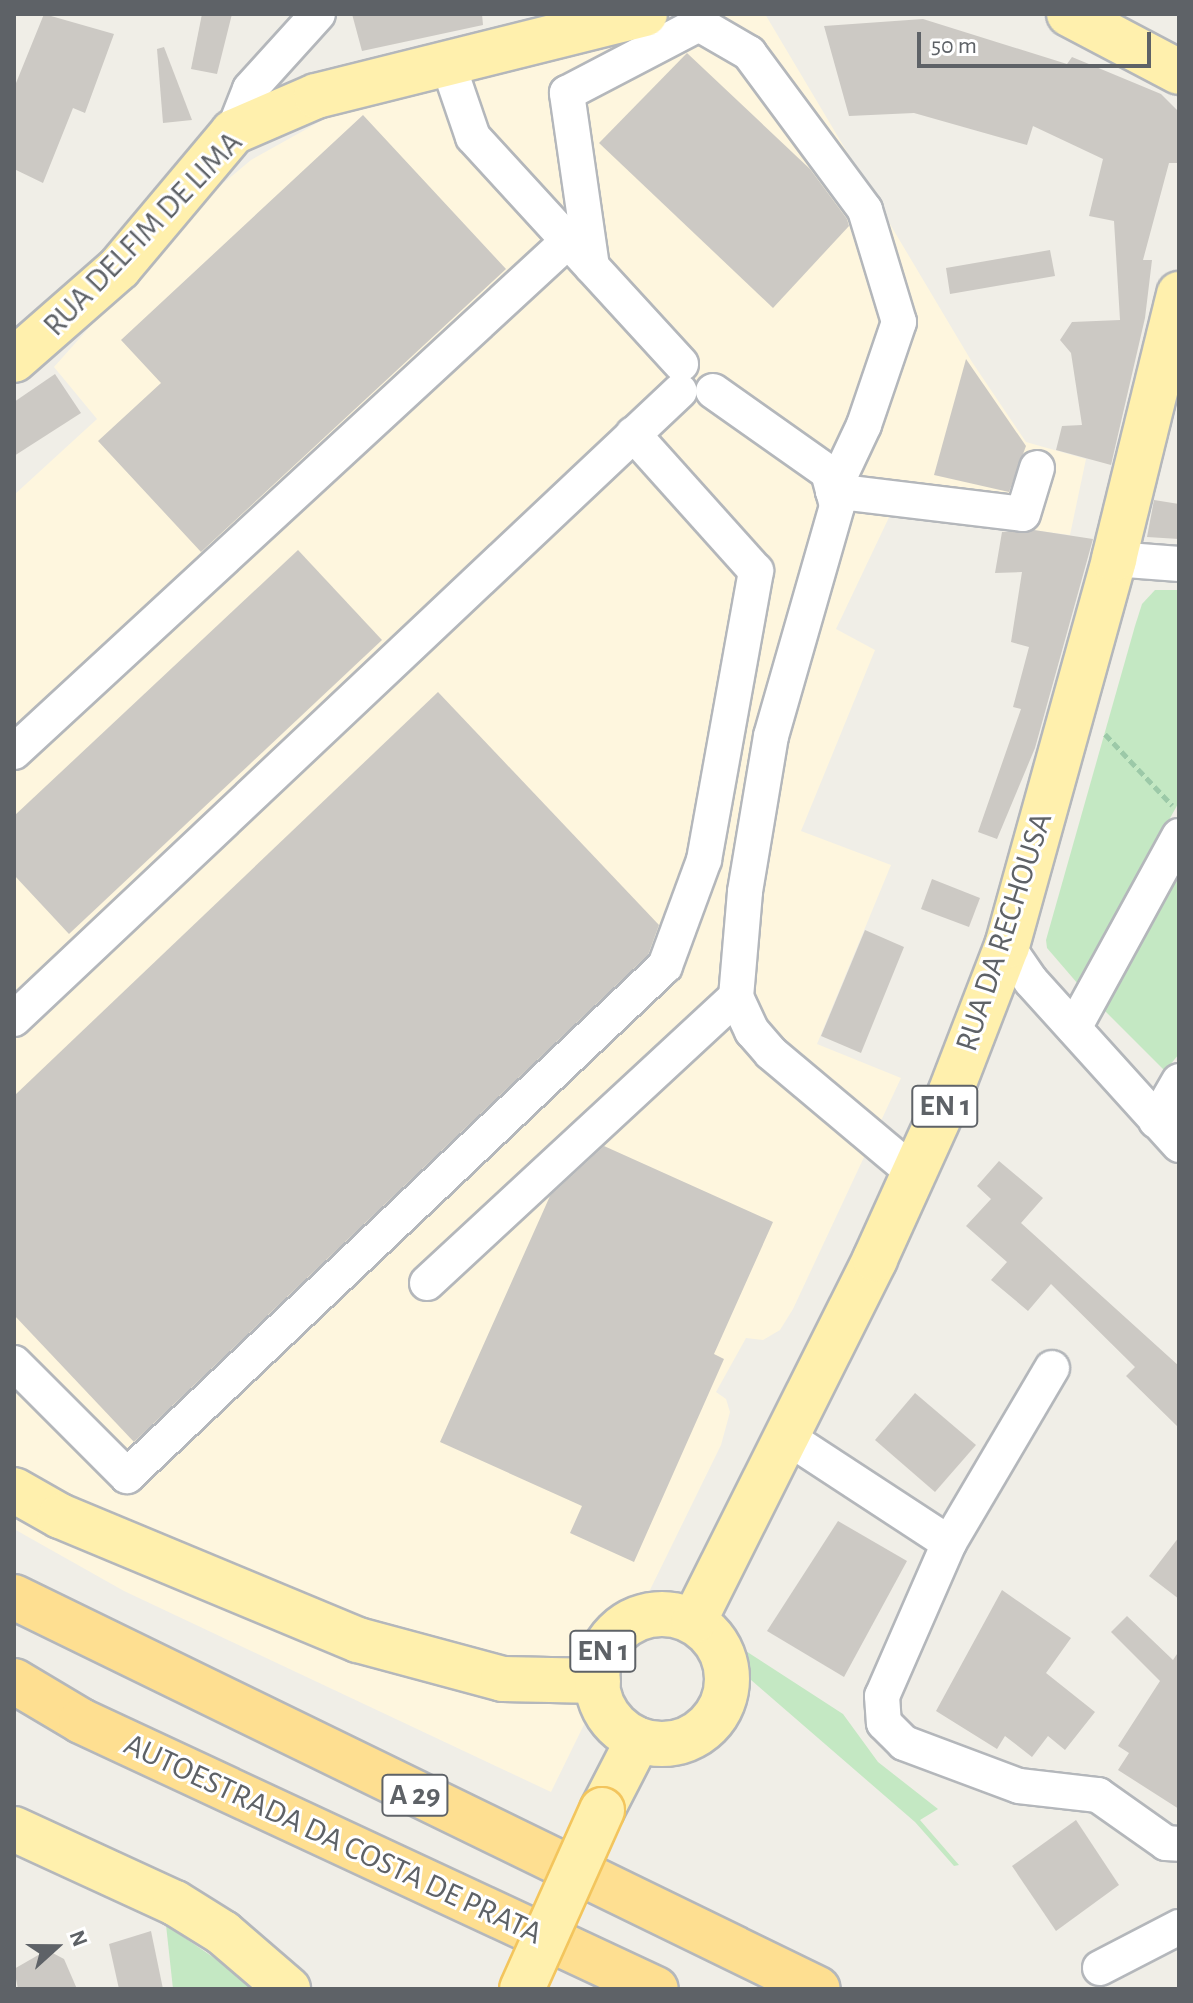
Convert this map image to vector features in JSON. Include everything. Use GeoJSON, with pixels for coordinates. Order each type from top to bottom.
{"type":"FeatureCollection","features":[{"type":"Feature","properties":{"kind":"highway","name":"A 29"},"geometry":{"type":"LineString","coordinates":[[14,1597],[818,1989]]}},
{"type":"Feature","properties":{"kind":"highway","name":"AUTOESTRADA DA COSTA DE PRATA"},"geometry":{"type":"LineString","coordinates":[[14,1681],[81,1721],[656,1989]]}},
{"type":"Feature","properties":{"kind":"main road","name":"RUA DELFIM DE LIMA"},"geometry":{"type":"LineString","coordinates":[[14,360],[119,268],[233,132],[316,96],[645,14]]}},
{"type":"Feature","properties":{"kind":"main road"},"geometry":{"type":"LineString","coordinates":[[1069,14],[1179,72]]}},
{"type":"Feature","properties":{"kind":"main road","name":"RUA DA RECHOUSA"},"geometry":{"type":"LineString","coordinates":[[694,1621],[914,1173],[1007,946],[1114,559],[1179,294]]}},
{"type":"Feature","properties":{"kind":"main road"},"geometry":{"type":"LineString","coordinates":[[14,1490],[60,1516],[358,1640],[503,1679],[598,1681]]}},
{"type":"Feature","properties":{"kind":"main road","name":"EN 1"},"geometry":{"type":"LineString","coordinates":[[638,1740],[606,1711],[598,1681],[603,1650],[632,1620],[663,1614],[694,1621]]}},
{"type":"Feature","properties":{"kind":"main road"},"geometry":{"type":"LineString","coordinates":[[522,1989],[602,1810],[638,1740],[681,1742],[716,1716],[728,1675],[723,1653],[694,1621]]}},
{"type":"Feature","properties":{"kind":"main road"},"geometry":{"type":"LineString","coordinates":[[14,1829],[175,1903],[223,1933],[288,1989]]}},
{"type":"Feature","properties":{"kind":"main road"},"geometry":{"type":"LineString","coordinates":[[14,1845],[196,1933],[268,1989]]}},
{"type":"Feature","properties":{"kind":"street"},"geometry":{"type":"LineString","coordinates":[[233,132],[250,89],[318,14]]}},
{"type":"Feature","properties":{"kind":"street"},"geometry":{"type":"LineString","coordinates":[[592,267],[567,93],[699,24],[749,53],[865,210],[899,322],[864,425],[833,491]]}},
{"type":"Feature","properties":{"kind":"street"},"geometry":{"type":"LineString","coordinates":[[294,40],[300,72],[316,96]]}},
{"type":"Feature","properties":{"kind":"street"},"geometry":{"type":"LineString","coordinates":[[448,64],[473,137],[592,267],[691,382],[828,472],[837,506],[771,736],[745,892],[736,997],[752,1031],[771,1053],[914,1173]]}},
{"type":"Feature","properties":{"kind":"street"},"geometry":{"type":"LineString","coordinates":[[14,752],[568,241]]}},
{"type":"Feature","properties":{"kind":"street"},"geometry":{"type":"LineString","coordinates":[[21,997],[691,382]]}},
{"type":"Feature","properties":{"kind":"street"},"geometry":{"type":"LineString","coordinates":[[14,1363],[127,1476],[665,966],[704,860],[756,571],[633,434]]}},
{"type":"Feature","properties":{"kind":"street"},"geometry":{"type":"LineString","coordinates":[[833,491],[1023,514],[1037,468]]}},
{"type":"Feature","properties":{"kind":"street"},"geometry":{"type":"LineString","coordinates":[[1114,559],[1179,564]]}},
{"type":"Feature","properties":{"kind":"street"},"geometry":{"type":"LineString","coordinates":[[1074,1028],[1179,836]]}},
{"type":"Feature","properties":{"kind":"street"},"geometry":{"type":"LineString","coordinates":[[1007,946],[1074,1028],[1168,1133]]}},
{"type":"Feature","properties":{"kind":"street"},"geometry":{"type":"LineString","coordinates":[[427,1283],[736,997]]}},
{"type":"Feature","properties":{"kind":"street"},"geometry":{"type":"LineString","coordinates":[[1168,1133],[1179,1081]]}},
{"type":"Feature","properties":{"kind":"street"},"geometry":{"type":"LineString","coordinates":[[1052,1368],[949,1543],[882,1696],[884,1723],[904,1743],[1019,1786],[1098,1795],[1166,1843],[1179,1844]]}},
{"type":"Feature","properties":{"kind":"street"},"geometry":{"type":"LineString","coordinates":[[784,1435],[949,1543]]}},
{"type":"Feature","properties":{"kind":"street"},"geometry":{"type":"LineString","coordinates":[[1100,1968],[1179,1927]]}},
{"type":"Feature","properties":{"kind":"path"},"geometry":{"type":"LineString","coordinates":[[1104,733],[1179,812]]}},
{"type":"Feature","properties":{"kind":"shaded area"},"geometry":{"type":"Polygon","coordinates":[[[707,14],[765,14],[972,362],[1026,442],[1086,459],[1070,535],[892,511],[836,629],[875,650],[801,831],[891,865],[817,1044],[901,1078],[793,1309],[780,1330],[763,1340],[746,1338],[716,1392],[726,1399],[730,1412],[721,1445],[551,1792],[124,1591],[14,1529],[14,495],[97,419],[54,367],[202,201],[251,160],[337,112],[707,14]]]}},
{"type":"Feature","properties":{"kind":"green space"},"geometry":{"type":"Polygon","coordinates":[[[1155,590],[1179,590],[1179,802],[1078,984],[1047,948],[1046,940],[1135,626],[1142,604],[1155,590]]]}},
{"type":"Feature","properties":{"kind":"green space"},"geometry":{"type":"Polygon","coordinates":[[[1179,866],[1179,1054],[1165,1071],[1101,1007],[1179,866]]]}},
{"type":"Feature","properties":{"kind":"green space"},"geometry":{"type":"Polygon","coordinates":[[[738,1646],[843,1714],[878,1762],[938,1809],[920,1820],[959,1865],[954,1866],[915,1822],[743,1673],[735,1663],[738,1646]]]}},
{"type":"Feature","properties":{"kind":"green space"},"geometry":{"type":"Polygon","coordinates":[[[166,1925],[248,1981],[255,1989],[173,1989],[166,1925]]]}},
{"type":"Feature","properties":{"kind":"building"},"geometry":{"type":"Polygon","coordinates":[[[44,14],[114,34],[85,113],[73,108],[43,183],[14,169],[14,88],[44,14]]]}},
{"type":"Feature","properties":{"kind":"building"},"geometry":{"type":"Polygon","coordinates":[[[202,14],[232,14],[217,74],[191,69],[202,14]]]}},
{"type":"Feature","properties":{"kind":"building"},"geometry":{"type":"Polygon","coordinates":[[[352,14],[482,14],[483,25],[362,51],[352,14]]]}},
{"type":"Feature","properties":{"kind":"building"},"geometry":{"type":"Polygon","coordinates":[[[923,19],[1067,64],[1072,57],[1161,94],[1179,112],[1179,163],[1169,163],[1143,260],[1152,260],[1145,318],[1111,465],[1056,450],[1062,426],[1082,425],[1071,353],[1060,340],[1072,322],[1120,320],[1114,221],[1089,216],[1103,159],[1033,126],[1027,145],[914,113],[849,116],[824,26],[923,19]]]}},
{"type":"Feature","properties":{"kind":"building"},"geometry":{"type":"Polygon","coordinates":[[[164,47],[192,120],[163,123],[157,49],[164,47]]]}},
{"type":"Feature","properties":{"kind":"building"},"geometry":{"type":"Polygon","coordinates":[[[687,53],[810,169],[847,219],[849,226],[773,308],[599,143],[687,53]]]}},
{"type":"Feature","properties":{"kind":"building"},"geometry":{"type":"Polygon","coordinates":[[[363,115],[506,269],[201,552],[98,441],[161,383],[121,340],[363,115]]]}},
{"type":"Feature","properties":{"kind":"building"},"geometry":{"type":"Polygon","coordinates":[[[1050,250],[1055,276],[950,294],[946,268],[1050,250]]]}},
{"type":"Feature","properties":{"kind":"building"},"geometry":{"type":"Polygon","coordinates":[[[966,359],[1026,446],[1009,492],[934,475],[966,359]]]}},
{"type":"Feature","properties":{"kind":"building"},"geometry":{"type":"Polygon","coordinates":[[[55,374],[81,413],[14,456],[14,402],[55,374]]]}},
{"type":"Feature","properties":{"kind":"building"},"geometry":{"type":"Polygon","coordinates":[[[1154,500],[1179,504],[1179,539],[1147,537],[1154,500]]]}},
{"type":"Feature","properties":{"kind":"building"},"geometry":{"type":"Polygon","coordinates":[[[1034,530],[1093,539],[1035,748],[997,839],[978,832],[1021,709],[1013,707],[1029,647],[1011,642],[1022,572],[995,573],[1002,532],[1034,530]]]}},
{"type":"Feature","properties":{"kind":"building"},"geometry":{"type":"Polygon","coordinates":[[[298,550],[382,640],[69,934],[14,875],[14,816],[298,550]]]}},
{"type":"Feature","properties":{"kind":"building"},"geometry":{"type":"Polygon","coordinates":[[[438,692],[659,925],[648,955],[134,1442],[14,1315],[14,1096],[438,692]]]}},
{"type":"Feature","properties":{"kind":"building"},"geometry":{"type":"Polygon","coordinates":[[[932,879],[980,898],[969,927],[921,909],[932,879]]]}},
{"type":"Feature","properties":{"kind":"building"},"geometry":{"type":"Polygon","coordinates":[[[865,930],[904,947],[861,1053],[821,1036],[865,930]]]}},
{"type":"Feature","properties":{"kind":"building"},"geometry":{"type":"Polygon","coordinates":[[[604,1146],[773,1222],[714,1354],[724,1359],[634,1562],[570,1533],[582,1506],[440,1442],[550,1196],[604,1146]]]}},
{"type":"Feature","properties":{"kind":"building"},"geometry":{"type":"Polygon","coordinates":[[[999,1161],[1043,1198],[1021,1223],[1179,1366],[1179,1428],[1126,1376],[1135,1367],[1051,1284],[1028,1311],[991,1280],[1007,1262],[966,1226],[991,1199],[977,1186],[999,1161]]]}},
{"type":"Feature","properties":{"kind":"building"},"geometry":{"type":"Polygon","coordinates":[[[915,1393],[976,1445],[935,1492],[875,1440],[915,1393]]]}},
{"type":"Feature","properties":{"kind":"building"},"geometry":{"type":"Polygon","coordinates":[[[838,1521],[907,1561],[844,1677],[767,1631],[838,1521]]]}},
{"type":"Feature","properties":{"kind":"building"},"geometry":{"type":"Polygon","coordinates":[[[1179,1537],[1179,1599],[1149,1576],[1179,1537]]]}},
{"type":"Feature","properties":{"kind":"building"},"geometry":{"type":"Polygon","coordinates":[[[1002,1590],[1071,1638],[1046,1673],[1095,1712],[1065,1750],[1048,1736],[1032,1757],[1005,1736],[997,1749],[936,1711],[1002,1590]]]}},
{"type":"Feature","properties":{"kind":"building"},"geometry":{"type":"Polygon","coordinates":[[[1127,1616],[1173,1660],[1179,1651],[1179,1809],[1118,1770],[1129,1753],[1118,1746],[1160,1681],[1111,1632],[1127,1616]]]}},
{"type":"Feature","properties":{"kind":"building"},"geometry":{"type":"Polygon","coordinates":[[[1076,1820],[1119,1885],[1056,1931],[1012,1866],[1076,1820]]]}},
{"type":"Feature","properties":{"kind":"building"},"geometry":{"type":"Polygon","coordinates":[[[151,1931],[163,1989],[119,1989],[109,1944],[151,1931]]]}},
{"type":"Feature","properties":{"kind":"building"},"geometry":{"type":"Polygon","coordinates":[[[47,1950],[64,1959],[77,1989],[18,1989],[14,1969],[47,1950]]]}}]}
